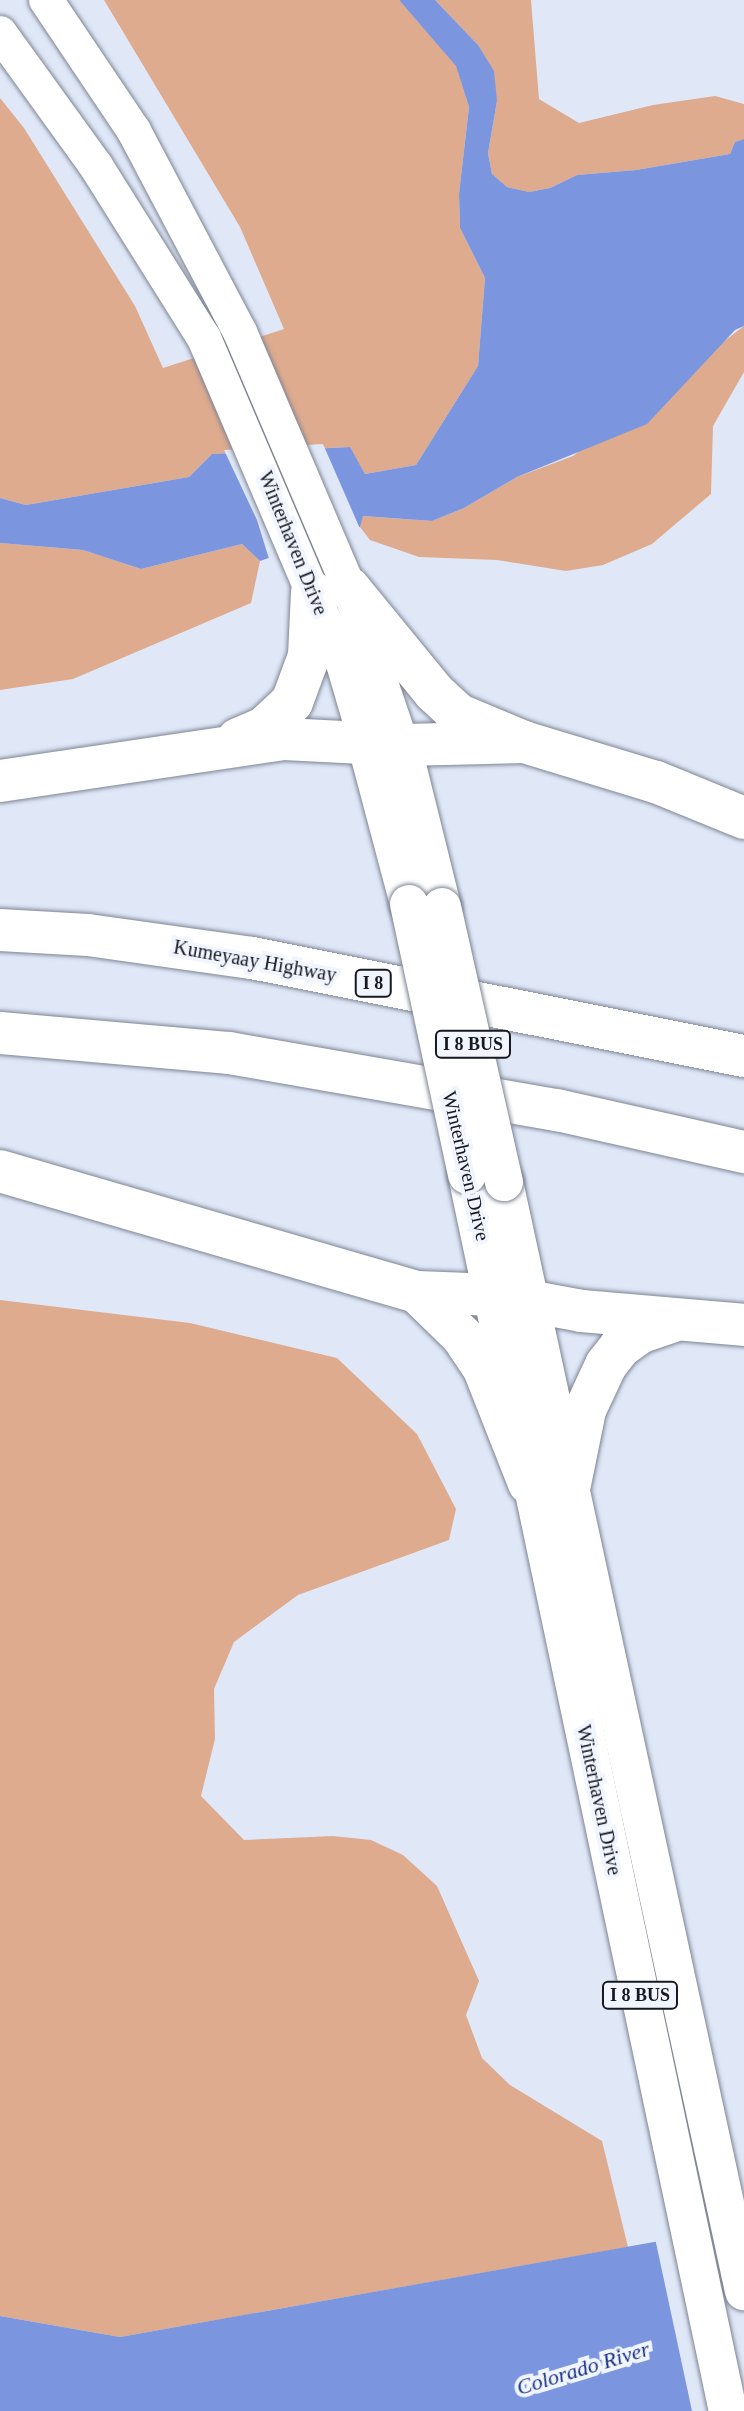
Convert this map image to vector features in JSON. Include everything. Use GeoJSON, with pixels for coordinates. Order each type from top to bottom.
{"type":"FeatureCollection","features":[{"type":"Feature","properties":{"kind":"highway"},"geometry":{"type":"LineString","coordinates":[[211,750],[264,728],[292,702],[331,590],[448,707],[475,724],[656,782],[744,818]]}},
{"type":"Feature","properties":{"kind":"highway"},"geometry":{"type":"LineString","coordinates":[[0,781],[284,739],[384,744],[524,742]]}},
{"type":"Feature","properties":{"kind":"highway","name":"Kumeyaay Highway"},"geometry":{"type":"LineString","coordinates":[[0,930],[88,935],[252,958],[744,1056]]}},
{"type":"Feature","properties":{"kind":"highway"},"geometry":{"type":"LineString","coordinates":[[0,1033],[229,1053],[557,1110],[744,1152]]}},
{"type":"Feature","properties":{"kind":"highway"},"geometry":{"type":"LineString","coordinates":[[0,1171],[417,1292],[511,1297],[582,1311],[671,1322],[744,1325]]}},
{"type":"Feature","properties":{"kind":"highway"},"geometry":{"type":"LineString","coordinates":[[417,1292],[462,1336],[550,1484]]}},
{"type":"Feature","properties":{"kind":"highway"},"geometry":{"type":"LineString","coordinates":[[550,1484],[606,1365],[620,1347],[639,1333],[671,1322]]}},
{"type":"Feature","properties":{"kind":"main road","name":"Winterhaven Drive"},"geometry":{"type":"LineString","coordinates":[[46,0],[134,131],[240,332],[331,590],[344,667],[384,744],[504,1182],[511,1297]]}},
{"type":"Feature","properties":{"kind":"main road","name":"Winterhaven Drive"},"geometry":{"type":"LineString","coordinates":[[0,33],[96,166],[204,338],[331,590]]}},
{"type":"Feature","properties":{"kind":"main road","name":"Winterhaven Drive"},"geometry":{"type":"LineString","coordinates":[[426,905],[467,1175],[511,1297],[550,1484],[569,1659],[728,2411]]}},
{"type":"Feature","properties":{"kind":"main road","name":"Winterhaven Drive"},"geometry":{"type":"LineString","coordinates":[[550,1484],[605,1651],[744,2291]]}},
{"type":"Feature","properties":{"kind":"shaded area"},"geometry":{"type":"Polygon","coordinates":[[[104,0],[399,0],[456,65],[469,107],[459,194],[460,228],[485,278],[478,366],[416,465],[365,474],[349,447],[212,454],[189,477],[26,505],[0,498],[0,98],[24,128],[135,306],[163,368],[284,329],[240,227],[104,0]]]}},
{"type":"Feature","properties":{"kind":"shaded area"},"geometry":{"type":"Polygon","coordinates":[[[435,0],[531,0],[539,99],[579,123],[653,105],[715,96],[744,104],[744,139],[735,142],[730,154],[636,170],[577,175],[550,188],[529,192],[507,187],[492,174],[488,153],[497,101],[478,45],[435,0]]]}},
{"type":"Feature","properties":{"kind":"shaded area"},"geometry":{"type":"Polygon","coordinates":[[[744,326],[744,372],[713,426],[711,494],[652,544],[603,565],[566,571],[497,560],[419,557],[370,540],[360,527],[362,516],[432,521],[464,508],[517,477],[573,456],[744,326]]]}},
{"type":"Feature","properties":{"kind":"shaded area"},"geometry":{"type":"Polygon","coordinates":[[[0,543],[83,550],[141,569],[242,544],[260,561],[251,603],[73,679],[0,690],[0,543]]]}},
{"type":"Feature","properties":{"kind":"shaded area"},"geometry":{"type":"Polygon","coordinates":[[[0,1300],[190,1323],[337,1358],[417,1434],[456,1509],[449,1540],[298,1595],[234,1642],[214,1689],[215,1739],[201,1796],[244,1840],[333,1836],[371,1840],[403,1855],[437,1886],[479,1981],[466,2015],[482,2058],[510,2085],[602,2141],[628,2247],[120,2337],[0,2316],[0,1300]]]}},
{"type":"Feature","properties":{"kind":"water"},"geometry":{"type":"Polygon","coordinates":[[[399,0],[435,0],[478,45],[494,71],[497,101],[488,153],[492,174],[507,187],[529,192],[550,188],[577,175],[636,170],[730,154],[735,142],[744,139],[744,326],[735,330],[647,424],[517,477],[464,508],[432,521],[363,516],[360,527],[260,561],[242,544],[141,569],[83,550],[0,543],[0,498],[26,505],[189,477],[212,454],[350,447],[365,474],[416,465],[478,366],[485,278],[460,228],[459,194],[469,107],[456,66],[399,0]]]}},
{"type":"Feature","properties":{"kind":"water","name":"Colorado River"},"geometry":{"type":"Polygon","coordinates":[[[744,2226],[744,2411],[0,2411],[0,2316],[120,2337],[744,2226]]]}},
{"type":"Feature","properties":{"kind":"pier"},"geometry":{"type":"Polygon","coordinates":[[[323,444],[361,531],[270,562],[257,520],[224,450],[323,444]]]}},
{"type":"Feature","properties":{"kind":"pier"},"geometry":{"type":"Polygon","coordinates":[[[744,2222],[744,2411],[692,2411],[655,2238],[744,2222]]]}}]}
